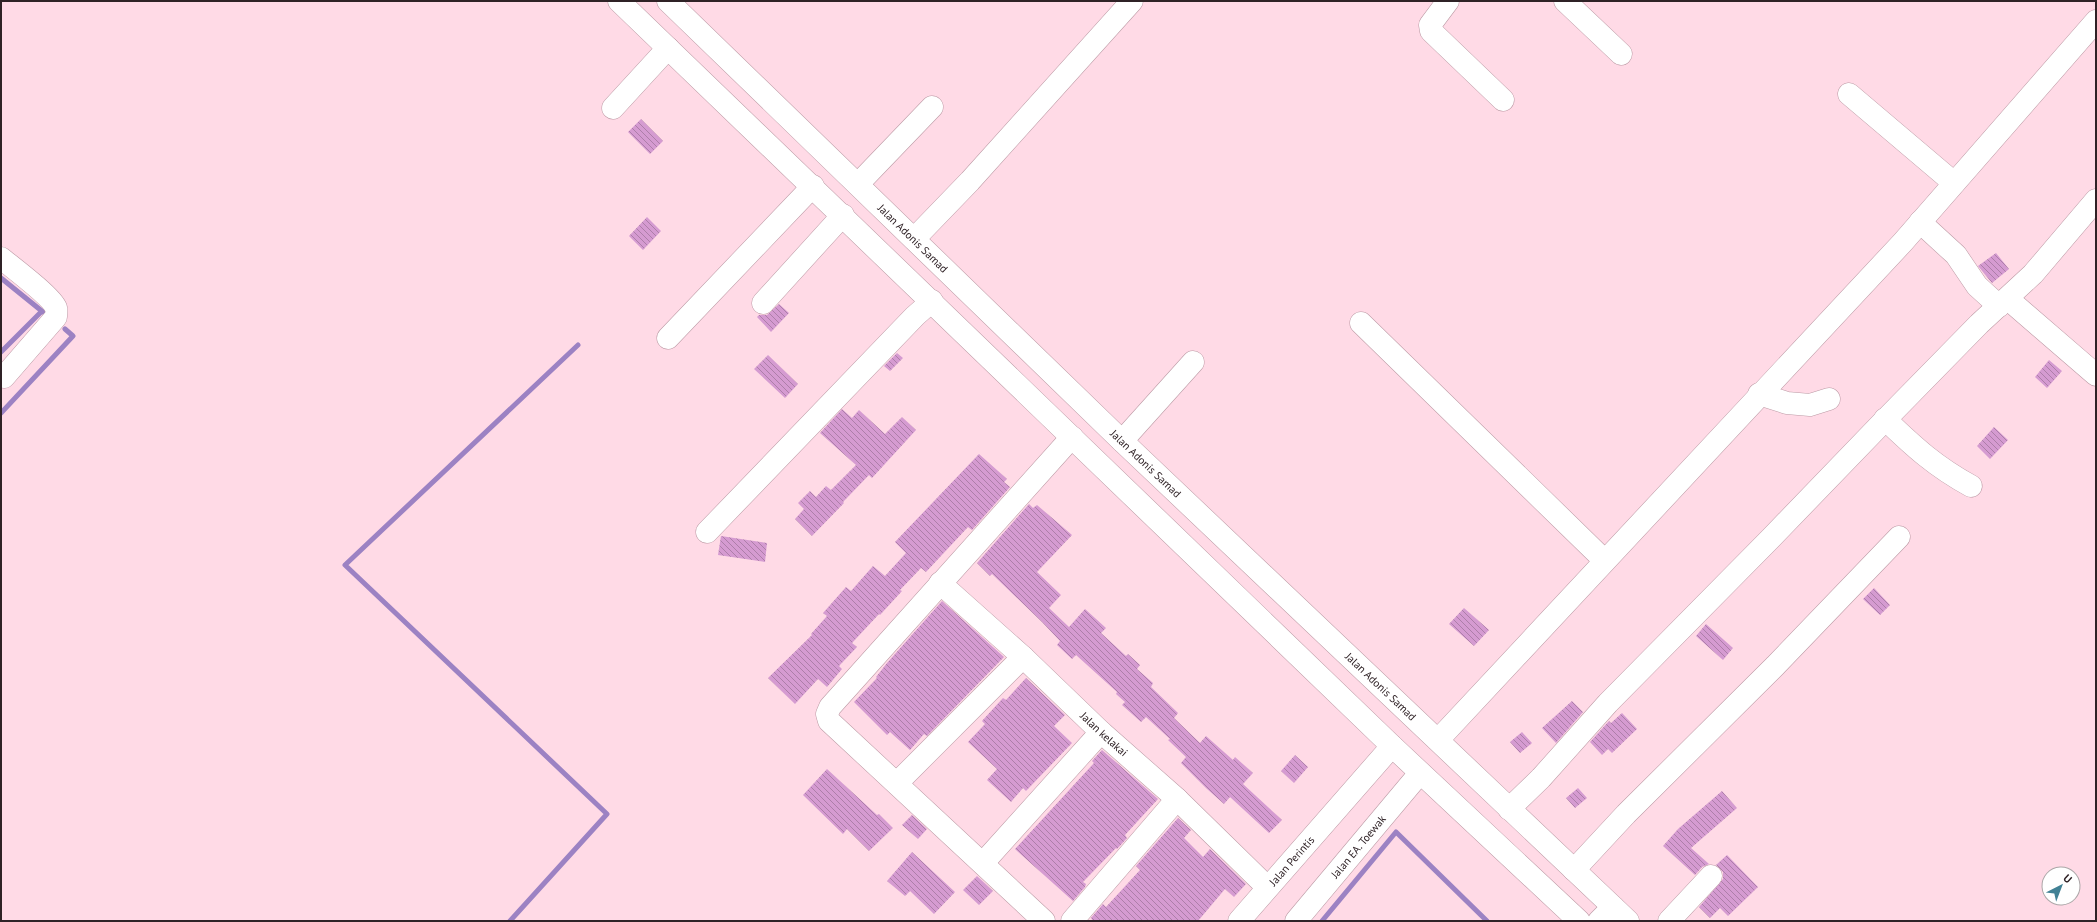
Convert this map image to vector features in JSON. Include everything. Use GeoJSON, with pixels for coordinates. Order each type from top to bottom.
{"type":"FeatureCollection","features":[{"type":"Feature","properties":{"kind":"main road"},"geometry":{"type":"LineString","coordinates":[[620,1],[932,301],[1065,445],[1392,746],[1579,921]]}},
{"type":"Feature","properties":{"kind":"main road"},"geometry":{"type":"LineString","coordinates":[[914,239],[970,181],[1132,1]]}},
{"type":"Feature","properties":{"kind":"main road"},"geometry":{"type":"LineString","coordinates":[[1448,1],[1430,25],[1431,31],[1503,100]]}},
{"type":"Feature","properties":{"kind":"main road"},"geometry":{"type":"LineString","coordinates":[[1564,1],[1621,54]]}},
{"type":"Feature","properties":{"kind":"main road","name":"Jalan Adonis Samad"},"geometry":{"type":"LineString","coordinates":[[678,4],[858,184],[1122,441],[1574,870],[1613,916]]}},
{"type":"Feature","properties":{"kind":"main road"},"geometry":{"type":"LineString","coordinates":[[1438,740],[1920,222],[2096,21]]}},
{"type":"Feature","properties":{"kind":"main road"},"geometry":{"type":"LineString","coordinates":[[616,105],[668,48]]}},
{"type":"Feature","properties":{"kind":"main road"},"geometry":{"type":"LineString","coordinates":[[1849,94],[1954,183]]}},
{"type":"Feature","properties":{"kind":"main road"},"geometry":{"type":"LineString","coordinates":[[858,184],[932,108]]}},
{"type":"Feature","properties":{"kind":"main road"},"geometry":{"type":"LineString","coordinates":[[668,338],[768,235],[792,207],[814,186]]}},
{"type":"Feature","properties":{"kind":"main road"},"geometry":{"type":"LineString","coordinates":[[1510,809],[1541,778],[1608,703],[1782,528],[1885,420],[2033,274],[2096,200]]}},
{"type":"Feature","properties":{"kind":"main road"},"geometry":{"type":"LineString","coordinates":[[763,304],[843,215]]}},
{"type":"Feature","properties":{"kind":"main road"},"geometry":{"type":"LineString","coordinates":[[1920,222],[1956,255],[1977,286],[2004,302],[2096,376]]}},
{"type":"Feature","properties":{"kind":"main road"},"geometry":{"type":"LineString","coordinates":[[1,258],[48,298],[56,308],[57,313],[56,317],[4,377]]}},
{"type":"Feature","properties":{"kind":"main road"},"geometry":{"type":"LineString","coordinates":[[707,532],[915,316],[932,301]]}},
{"type":"Feature","properties":{"kind":"main road"},"geometry":{"type":"LineString","coordinates":[[1361,323],[1604,560]]}},
{"type":"Feature","properties":{"kind":"main road"},"geometry":{"type":"LineString","coordinates":[[1122,441],[1193,362]]}},
{"type":"Feature","properties":{"kind":"main road"},"geometry":{"type":"LineString","coordinates":[[1760,394],[1787,403],[1810,405],[1829,398]]}},
{"type":"Feature","properties":{"kind":"main road"},"geometry":{"type":"LineString","coordinates":[[1885,420],[1916,449],[1944,472],[1971,486]]}},
{"type":"Feature","properties":{"kind":"main road"},"geometry":{"type":"LineString","coordinates":[[1044,921],[829,721],[827,714],[830,707],[1065,445]]}},
{"type":"Feature","properties":{"kind":"main road"},"geometry":{"type":"LineString","coordinates":[[1574,870],[1626,814],[1775,666],[1899,537]]}},
{"type":"Feature","properties":{"kind":"main road","name":"Jalan kelakai"},"geometry":{"type":"LineString","coordinates":[[940,583],[1023,656],[1101,732],[1177,799],[1267,887]]}},
{"type":"Feature","properties":{"kind":"main road"},"geometry":{"type":"LineString","coordinates":[[897,783],[1023,656]]}},
{"type":"Feature","properties":{"kind":"main road"},"geometry":{"type":"LineString","coordinates":[[983,863],[1101,732]]}},
{"type":"Feature","properties":{"kind":"main road","name":"Jalan Perintis"},"geometry":{"type":"LineString","coordinates":[[1239,921],[1267,887],[1392,746]]}},
{"type":"Feature","properties":{"kind":"main road","name":"Jalan EA. Toewak"},"geometry":{"type":"LineString","coordinates":[[1296,921],[1420,773]]}},
{"type":"Feature","properties":{"kind":"main road"},"geometry":{"type":"LineString","coordinates":[[1072,921],[1177,799]]}},
{"type":"Feature","properties":{"kind":"main road"},"geometry":{"type":"LineString","coordinates":[[1669,921],[1711,876]]}},
{"type":"Feature","properties":{"kind":"building"},"geometry":{"type":"Polygon","coordinates":[[[641,119],[663,141],[650,154],[628,132],[641,119]]]}},
{"type":"Feature","properties":{"kind":"building"},"geometry":{"type":"Polygon","coordinates":[[[647,217],[661,231],[643,250],[629,236],[647,217]]]}},
{"type":"Feature","properties":{"kind":"building"},"geometry":{"type":"Polygon","coordinates":[[[1996,253],[2009,269],[1992,283],[1978,266],[1996,253]]]}},
{"type":"Feature","properties":{"kind":"building"},"geometry":{"type":"Polygon","coordinates":[[[779,304],[789,313],[771,332],[757,317],[759,315],[767,315],[779,304]]]}},
{"type":"Feature","properties":{"kind":"building"},"geometry":{"type":"Polygon","coordinates":[[[897,353],[903,358],[890,371],[884,366],[897,353]]]}},
{"type":"Feature","properties":{"kind":"building"},"geometry":{"type":"Polygon","coordinates":[[[768,355],[798,384],[785,398],[754,369],[768,355]]]}},
{"type":"Feature","properties":{"kind":"building"},"geometry":{"type":"Polygon","coordinates":[[[2049,360],[2062,371],[2047,388],[2035,377],[2049,360]]]}},
{"type":"Feature","properties":{"kind":"building"},"geometry":{"type":"Polygon","coordinates":[[[842,409],[852,418],[859,410],[885,434],[902,417],[916,430],[872,478],[869,475],[812,536],[795,519],[804,509],[798,503],[810,491],[816,497],[826,486],[831,490],[856,465],[820,433],[842,409]]]}},
{"type":"Feature","properties":{"kind":"building"},"geometry":{"type":"Polygon","coordinates":[[[1994,427],[2008,440],[1990,459],[1977,446],[1994,427]]]}},
{"type":"Feature","properties":{"kind":"building"},"geometry":{"type":"Polygon","coordinates":[[[979,454],[1007,479],[1004,482],[1010,487],[972,530],[968,527],[926,572],[921,568],[900,590],[902,591],[852,643],[857,647],[839,666],[842,669],[827,687],[818,679],[795,704],[768,678],[812,635],[811,634],[827,616],[823,613],[846,587],[851,591],[873,566],[885,576],[906,553],[895,542],[979,454]]]}},
{"type":"Feature","properties":{"kind":"building"},"geometry":{"type":"Polygon","coordinates":[[[1029,504],[1033,508],[1037,505],[1072,535],[1037,572],[1061,595],[1049,608],[1069,627],[1085,609],[1106,628],[1101,633],[1126,656],[1128,654],[1140,665],[1137,669],[1153,683],[1151,687],[1178,713],[1174,718],[1200,743],[1206,736],[1233,760],[1235,757],[1253,773],[1243,784],[1282,820],[1269,833],[1230,797],[1224,804],[1206,788],[1181,763],[1186,757],[1168,740],[1170,739],[1146,717],[1141,722],[1122,705],[1125,702],[1116,694],[1117,692],[1076,655],[1072,659],[1057,645],[1060,641],[1042,622],[992,574],[990,576],[977,563],[1029,504]]]}},
{"type":"Feature","properties":{"kind":"building"},"geometry":{"type":"Polygon","coordinates":[[[721,536],[767,543],[765,562],[718,555],[721,536]]]}},
{"type":"Feature","properties":{"kind":"building"},"geometry":{"type":"Polygon","coordinates":[[[1874,588],[1890,605],[1880,615],[1863,599],[1874,588]]]}},
{"type":"Feature","properties":{"kind":"building"},"geometry":{"type":"Polygon","coordinates":[[[942,601],[1004,657],[927,736],[924,734],[910,750],[890,732],[887,735],[854,702],[877,678],[876,677],[887,663],[942,601]]]}},
{"type":"Feature","properties":{"kind":"building"},"geometry":{"type":"Polygon","coordinates":[[[1464,608],[1489,630],[1474,646],[1449,624],[1464,608]]]}},
{"type":"Feature","properties":{"kind":"building"},"geometry":{"type":"Polygon","coordinates":[[[1706,624],[1733,648],[1723,660],[1696,636],[1706,624]]]}},
{"type":"Feature","properties":{"kind":"building"},"geometry":{"type":"Polygon","coordinates":[[[1026,678],[1065,715],[1054,726],[1072,743],[1026,791],[1023,788],[1011,802],[987,780],[997,769],[968,742],[985,724],[982,721],[1003,698],[1006,700],[1026,678]]]}},
{"type":"Feature","properties":{"kind":"building"},"geometry":{"type":"Polygon","coordinates":[[[1572,701],[1583,712],[1556,743],[1542,728],[1572,701]]]}},
{"type":"Feature","properties":{"kind":"building"},"geometry":{"type":"Polygon","coordinates":[[[1622,713],[1637,729],[1612,753],[1608,749],[1602,755],[1590,742],[1609,721],[1611,723],[1622,713]]]}},
{"type":"Feature","properties":{"kind":"building"},"geometry":{"type":"Polygon","coordinates":[[[1522,732],[1532,743],[1520,753],[1510,742],[1522,732]]]}},
{"type":"Feature","properties":{"kind":"building"},"geometry":{"type":"Polygon","coordinates":[[[1102,750],[1158,799],[1125,835],[1127,838],[1083,882],[1086,884],[1085,887],[1073,901],[1015,849],[1094,763],[1092,761],[1102,750]]]}},
{"type":"Feature","properties":{"kind":"building"},"geometry":{"type":"Polygon","coordinates":[[[1295,755],[1308,767],[1294,783],[1281,771],[1295,755]]]}},
{"type":"Feature","properties":{"kind":"building"},"geometry":{"type":"Polygon","coordinates":[[[827,769],[893,828],[869,851],[847,829],[843,834],[803,795],[827,769]]]}},
{"type":"Feature","properties":{"kind":"building"},"geometry":{"type":"Polygon","coordinates":[[[1578,788],[1587,798],[1575,808],[1566,798],[1578,788]]]}},
{"type":"Feature","properties":{"kind":"building"},"geometry":{"type":"Polygon","coordinates":[[[1722,791],[1737,808],[1691,848],[1709,864],[1702,867],[1695,875],[1663,846],[1678,829],[1722,791]]]}},
{"type":"Feature","properties":{"kind":"building"},"geometry":{"type":"Polygon","coordinates":[[[912,815],[927,829],[918,839],[902,825],[912,815]]]}},
{"type":"Feature","properties":{"kind":"building"},"geometry":{"type":"Polygon","coordinates":[[[1178,818],[1191,830],[1184,838],[1203,857],[1210,849],[1246,884],[1234,897],[1225,889],[1198,921],[1093,921],[1091,918],[1103,904],[1106,907],[1140,870],[1136,866],[1178,818]]]}},
{"type":"Feature","properties":{"kind":"building"},"geometry":{"type":"Polygon","coordinates":[[[912,852],[955,892],[934,914],[910,891],[905,896],[887,881],[912,852]]]}},
{"type":"Feature","properties":{"kind":"building"},"geometry":{"type":"Polygon","coordinates":[[[1727,855],[1758,887],[1728,916],[1720,908],[1710,918],[1699,907],[1723,879],[1723,872],[1716,865],[1727,855]]]}},
{"type":"Feature","properties":{"kind":"building"},"geometry":{"type":"Polygon","coordinates":[[[977,876],[993,891],[979,905],[963,890],[977,876]]]}},
{"type":"Feature","properties":{"kind":"waterway"},"geometry":{"type":"LineString","coordinates":[[1,278],[43,312]]}},
{"type":"Feature","properties":{"kind":"waterway"},"geometry":{"type":"LineString","coordinates":[[1,352],[42,311]]}},
{"type":"Feature","properties":{"kind":"waterway"},"geometry":{"type":"LineString","coordinates":[[1,413],[73,336],[65,329]]}},
{"type":"Feature","properties":{"kind":"waterway"},"geometry":{"type":"LineString","coordinates":[[510,921],[607,814],[345,565],[578,345]]}},
{"type":"Feature","properties":{"kind":"waterway"},"geometry":{"type":"LineString","coordinates":[[1322,921],[1396,832],[1487,921]]}}]}
